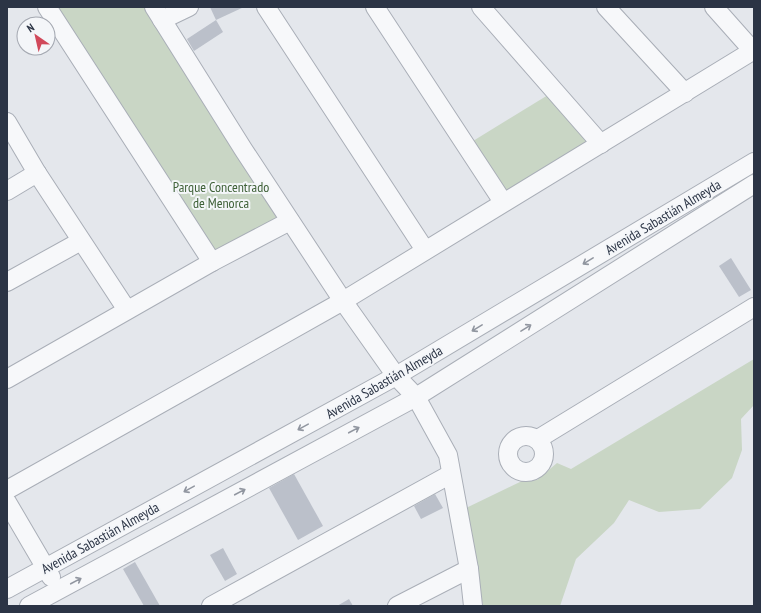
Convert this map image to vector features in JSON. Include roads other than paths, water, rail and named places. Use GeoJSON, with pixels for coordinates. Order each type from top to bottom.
{"type":"FeatureCollection","features":[{"type":"Feature","properties":{"kind":"street"},"geometry":{"type":"LineString","coordinates":[[47,7],[212,262]]}},
{"type":"Feature","properties":{"kind":"street"},"geometry":{"type":"LineString","coordinates":[[189,7],[158,14],[290,221],[343,301],[396,376],[416,397],[448,455],[469,569],[473,606]]}},
{"type":"Feature","properties":{"kind":"street"},"geometry":{"type":"LineString","coordinates":[[266,7],[426,250]]}},
{"type":"Feature","properties":{"kind":"street"},"geometry":{"type":"LineString","coordinates":[[375,7],[503,202]]}},
{"type":"Feature","properties":{"kind":"street"},"geometry":{"type":"LineString","coordinates":[[481,7],[601,144]]}},
{"type":"Feature","properties":{"kind":"street"},"geometry":{"type":"LineString","coordinates":[[606,7],[685,93]]}},
{"type":"Feature","properties":{"kind":"street"},"geometry":{"type":"LineString","coordinates":[[7,490],[343,301],[503,202],[754,51],[714,7]]}},
{"type":"Feature","properties":{"kind":"street"},"geometry":{"type":"LineString","coordinates":[[7,122],[37,173],[127,310]]}},
{"type":"Feature","properties":{"kind":"street","name":"Avenida Sabastián Almeyda"},"geometry":{"type":"LineString","coordinates":[[7,589],[396,376],[754,162]]}},
{"type":"Feature","properties":{"kind":"street"},"geometry":{"type":"LineString","coordinates":[[7,191],[37,173]]}},
{"type":"Feature","properties":{"kind":"street","name":"Avenida Sabastián Almeyda"},"geometry":{"type":"LineString","coordinates":[[30,606],[416,397],[754,184]]}},
{"type":"Feature","properties":{"kind":"street"},"geometry":{"type":"LineString","coordinates":[[7,379],[212,262],[290,221]]}},
{"type":"Feature","properties":{"kind":"street"},"geometry":{"type":"LineString","coordinates":[[7,282],[81,241]]}},
{"type":"Feature","properties":{"kind":"street"},"geometry":{"type":"LineString","coordinates":[[538,439],[754,308]]}},
{"type":"Feature","properties":{"kind":"street"},"geometry":{"type":"LineString","coordinates":[[211,606],[451,474]]}},
{"type":"Feature","properties":{"kind":"street"},"geometry":{"type":"LineString","coordinates":[[7,502],[58,590]]}},
{"type":"Feature","properties":{"kind":"street"},"geometry":{"type":"LineString","coordinates":[[397,606],[469,569]]}},
{"type":"Feature","properties":{"kind":"park label","name":"Parque Concentrado de Menorca"},"geometry":{"type":"Point","coordinates":[221,196]}}]}
